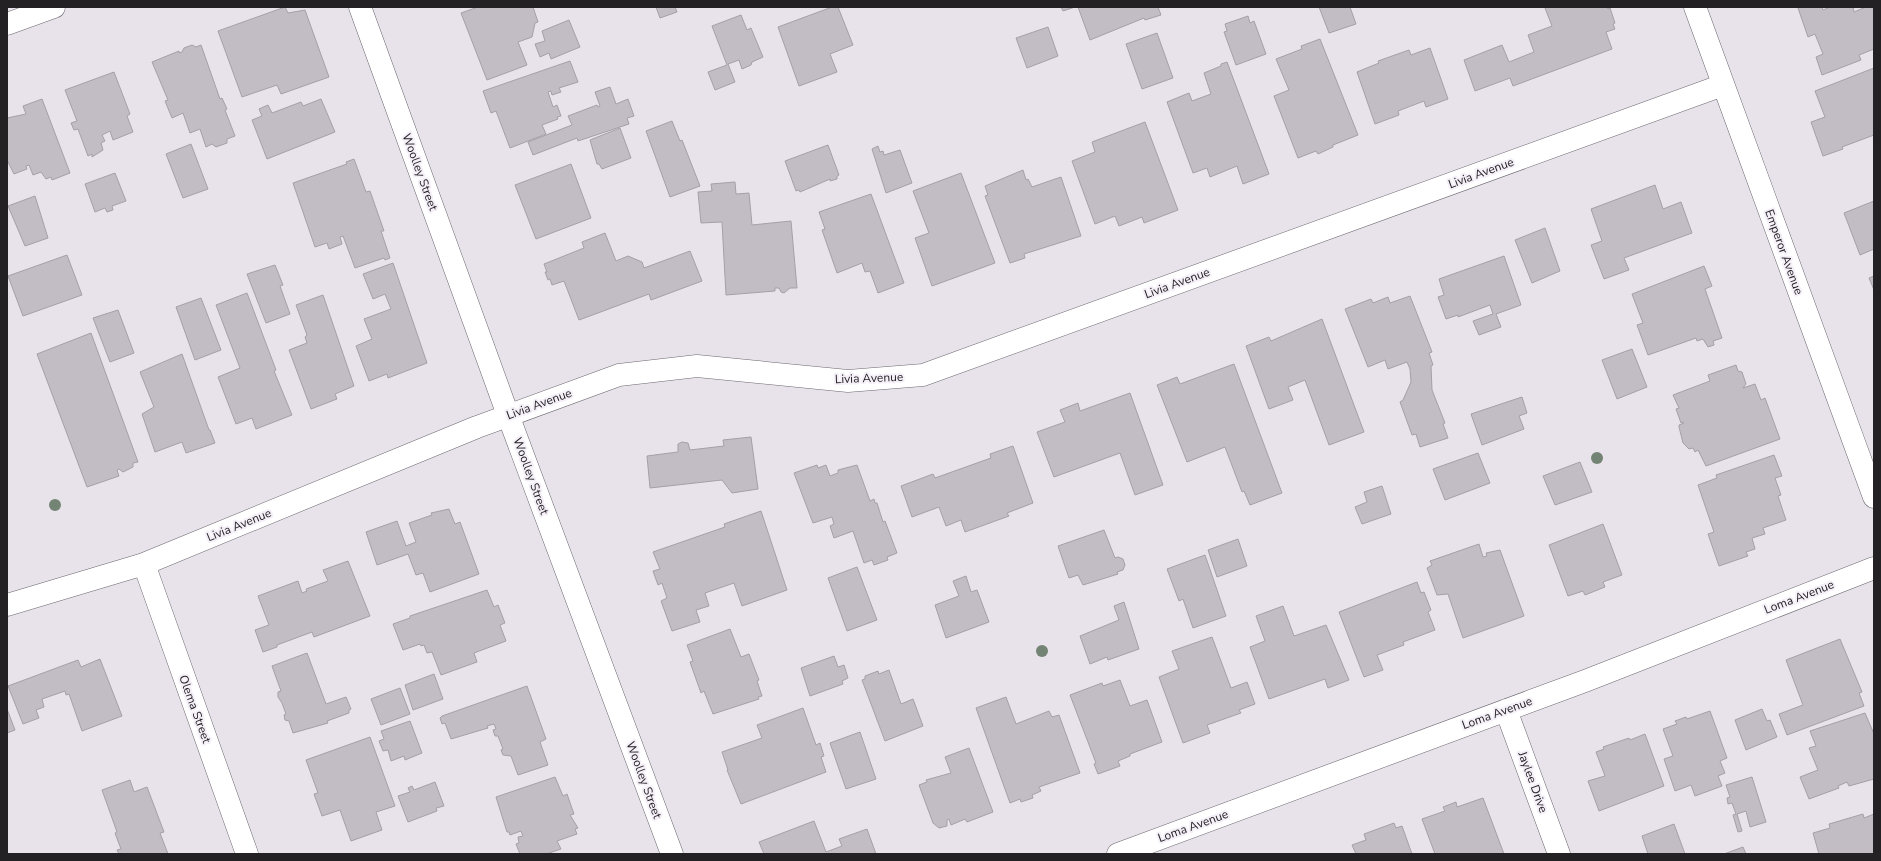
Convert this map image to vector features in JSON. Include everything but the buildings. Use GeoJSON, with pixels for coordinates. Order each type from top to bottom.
{"type":"FeatureCollection","features":[{"type":"Feature","properties":{"kind":"street"},"geometry":{"type":"LineString","coordinates":[[7,24],[54,7]]}},
{"type":"Feature","properties":{"kind":"street","name":"Woolley Street"},"geometry":{"type":"LineString","coordinates":[[360,7],[508,415],[672,854]]}},
{"type":"Feature","properties":{"kind":"street","name":"Emperor Avenue"},"geometry":{"type":"LineString","coordinates":[[1695,7],[1874,497]]}},
{"type":"Feature","properties":{"kind":"street","name":"Livia Avenue"},"geometry":{"type":"LineString","coordinates":[[7,605],[144,564],[508,415],[618,376],[697,366],[848,381],[924,375],[1723,85]]}},
{"type":"Feature","properties":{"kind":"street","name":"Olema Street"},"geometry":{"type":"LineString","coordinates":[[144,564],[247,854]]}},
{"type":"Feature","properties":{"kind":"street","name":"Loma Avenue"},"geometry":{"type":"LineString","coordinates":[[1118,854],[1506,710],[1874,568]]}},
{"type":"Feature","properties":{"kind":"street","name":"Jaylee Drive"},"geometry":{"type":"LineString","coordinates":[[1506,710],[1559,854]]}}]}
